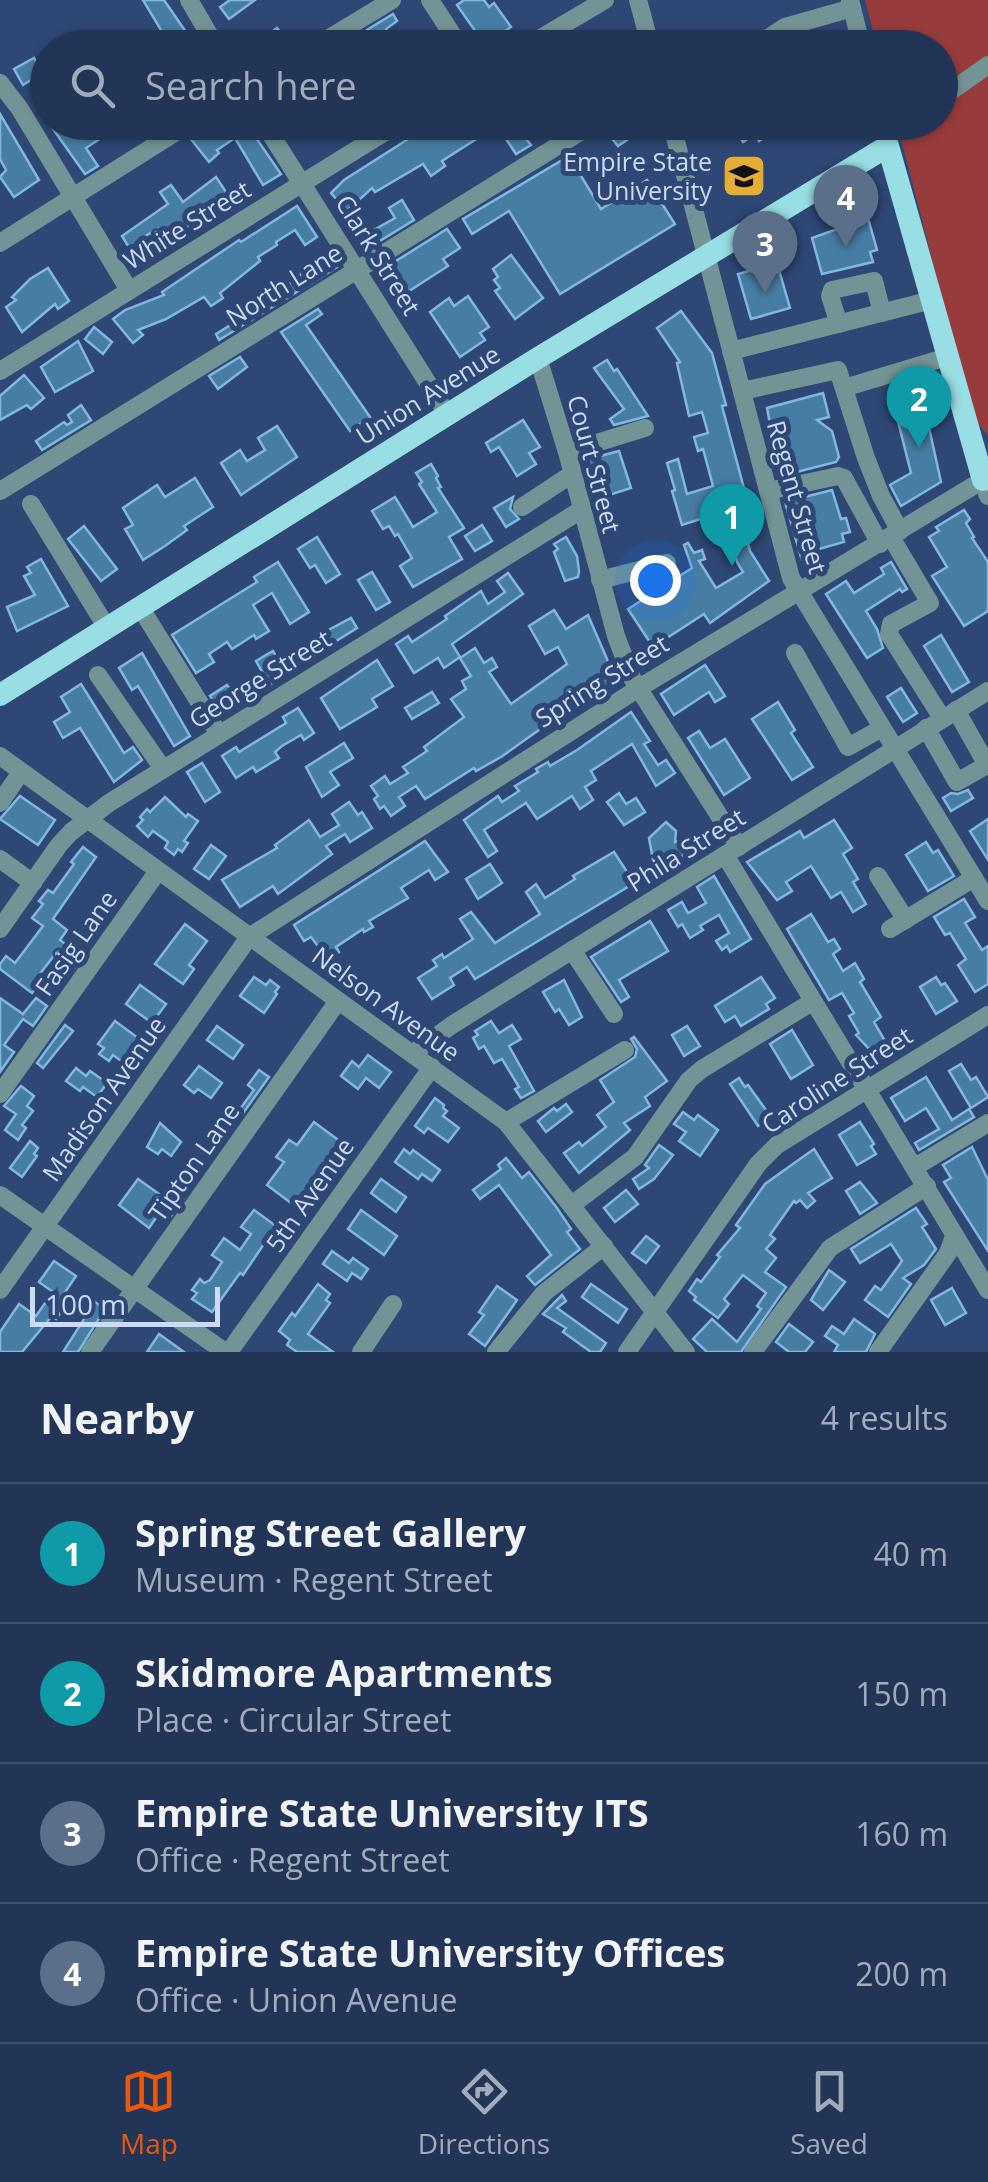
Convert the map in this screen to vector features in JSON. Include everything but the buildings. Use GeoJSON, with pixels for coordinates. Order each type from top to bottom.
{"type":"FeatureCollection","features":[{"type":"Feature","properties":{"kind":"main road","name":"Union Avenue"},"geometry":{"type":"LineString","coordinates":[[0,695],[538,358],[888,146]]}},
{"type":"Feature","properties":{"kind":"main road"},"geometry":{"type":"LineString","coordinates":[[888,146],[986,484]]}},
{"type":"Feature","properties":{"kind":"main road"},"geometry":{"type":"LineString","coordinates":[[964,416],[988,440]]}},
{"type":"Feature","properties":{"kind":"street"},"geometry":{"type":"LineString","coordinates":[[189,0],[207,30]]}},
{"type":"Feature","properties":{"kind":"street"},"geometry":{"type":"LineString","coordinates":[[343,30],[392,0]]}},
{"type":"Feature","properties":{"kind":"street"},"geometry":{"type":"LineString","coordinates":[[430,0],[449,30]]}},
{"type":"Feature","properties":{"kind":"street"},"geometry":{"type":"LineString","coordinates":[[554,30],[605,0]]}},
{"type":"Feature","properties":{"kind":"street"},"geometry":{"type":"LineString","coordinates":[[638,0],[646,30]]}},
{"type":"Feature","properties":{"kind":"street"},"geometry":{"type":"LineString","coordinates":[[781,30],[851,4],[858,30]]}},
{"type":"Feature","properties":{"kind":"street"},"geometry":{"type":"LineString","coordinates":[[958,86],[988,65]]}},
{"type":"Feature","properties":{"kind":"street"},"geometry":{"type":"LineString","coordinates":[[0,83],[30,126]]}},
{"type":"Feature","properties":{"kind":"street"},"geometry":{"type":"LineString","coordinates":[[38,140],[129,290]]}},
{"type":"Feature","properties":{"kind":"street"},"geometry":{"type":"LineString","coordinates":[[0,242],[164,140]]}},
{"type":"Feature","properties":{"kind":"street","name":"Clark Street"},"geometry":{"type":"LineString","coordinates":[[275,140],[448,415]]}},
{"type":"Feature","properties":{"kind":"street","name":"White Street"},"geometry":{"type":"LineString","coordinates":[[0,371],[373,140]]}},
{"type":"Feature","properties":{"kind":"street","name":"North Lane"},"geometry":{"type":"LineString","coordinates":[[0,491],[567,140]]}},
{"type":"Feature","properties":{"kind":"street","name":"Regent Street"},"geometry":{"type":"LineString","coordinates":[[676,140],[791,578],[988,901]]}},
{"type":"Feature","properties":{"kind":"street"},"geometry":{"type":"LineString","coordinates":[[886,140],[888,146]]}},
{"type":"Feature","properties":{"kind":"street"},"geometry":{"type":"LineString","coordinates":[[839,324],[830,296],[832,290],[874,281],[882,313]]}},
{"type":"Feature","properties":{"kind":"street"},"geometry":{"type":"LineString","coordinates":[[732,351],[932,300]]}},
{"type":"Feature","properties":{"kind":"street"},"geometry":{"type":"LineString","coordinates":[[844,388],[948,357]]}},
{"type":"Feature","properties":{"kind":"street","name":"Court Street"},"geometry":{"type":"LineString","coordinates":[[538,358],[616,636],[640,688],[812,1002],[868,1087],[988,1290]]}},
{"type":"Feature","properties":{"kind":"street"},"geometry":{"type":"LineString","coordinates":[[742,391],[838,370],[890,537]]}},
{"type":"Feature","properties":{"kind":"street"},"geometry":{"type":"LineString","coordinates":[[567,452],[645,428]]}},
{"type":"Feature","properties":{"kind":"street"},"geometry":{"type":"LineString","coordinates":[[522,507],[572,474]]}},
{"type":"Feature","properties":{"kind":"street"},"geometry":{"type":"LineString","coordinates":[[768,491],[844,478],[890,537],[930,603],[891,624],[890,634],[941,719]]}},
{"type":"Feature","properties":{"kind":"street","name":"Spring Street"},"geometry":{"type":"LineString","coordinates":[[249,937],[640,688],[890,537],[986,484]]}},
{"type":"Feature","properties":{"kind":"street"},"geometry":{"type":"LineString","coordinates":[[31,504],[107,628]]}},
{"type":"Feature","properties":{"kind":"street","name":"George Street"},"geometry":{"type":"LineString","coordinates":[[0,928],[59,845],[86,819],[581,510]]}},
{"type":"Feature","properties":{"kind":"street"},"geometry":{"type":"LineString","coordinates":[[600,580],[667,563]]}},
{"type":"Feature","properties":{"kind":"street"},"geometry":{"type":"LineString","coordinates":[[140,607],[219,734]]}},
{"type":"Feature","properties":{"kind":"street"},"geometry":{"type":"LineString","coordinates":[[795,653],[848,748],[882,728]]}},
{"type":"Feature","properties":{"kind":"street"},"geometry":{"type":"LineString","coordinates":[[98,675],[162,769]]}},
{"type":"Feature","properties":{"kind":"street"},"geometry":{"type":"LineString","coordinates":[[821,700],[853,681]]}},
{"type":"Feature","properties":{"kind":"street","name":"Phila Street"},"geometry":{"type":"LineString","coordinates":[[413,1053],[988,691]]}},
{"type":"Feature","properties":{"kind":"street","name":"Nelson Avenue"},"geometry":{"type":"LineString","coordinates":[[0,756],[506,1122],[686,1352]]}},
{"type":"Feature","properties":{"kind":"street"},"geometry":{"type":"LineString","coordinates":[[0,803],[21,772]]}},
{"type":"Feature","properties":{"kind":"street"},"geometry":{"type":"LineString","coordinates":[[0,859],[33,882]]}},
{"type":"Feature","properties":{"kind":"street","name":"Fasig Lane"},"geometry":{"type":"LineString","coordinates":[[0,1094],[158,871]]}},
{"type":"Feature","properties":{"kind":"street"},"geometry":{"type":"LineString","coordinates":[[878,876],[898,924],[974,878]]}},
{"type":"Feature","properties":{"kind":"street","name":"Madison Avenue"},"geometry":{"type":"LineString","coordinates":[[0,1290],[249,937]]}},
{"type":"Feature","properties":{"kind":"street"},"geometry":{"type":"LineString","coordinates":[[572,950],[614,1014]]}},
{"type":"Feature","properties":{"kind":"street","name":"Tipton Lane"},"geometry":{"type":"LineString","coordinates":[[90,1352],[338,1000]]}},
{"type":"Feature","properties":{"kind":"street"},"geometry":{"type":"LineString","coordinates":[[573,1204],[635,1156],[689,1080],[702,1069],[812,1002]]}},
{"type":"Feature","properties":{"kind":"street","name":"Caroline Street"},"geometry":{"type":"LineString","coordinates":[[627,1352],[758,1164],[777,1145],[988,1015]]}},
{"type":"Feature","properties":{"kind":"street"},"geometry":{"type":"LineString","coordinates":[[506,1122],[625,1050]]}},
{"type":"Feature","properties":{"kind":"street","name":"5th Avenue"},"geometry":{"type":"LineString","coordinates":[[227,1352],[432,1067]]}},
{"type":"Feature","properties":{"kind":"street"},"geometry":{"type":"LineString","coordinates":[[915,1167],[988,1123]]}},
{"type":"Feature","properties":{"kind":"street"},"geometry":{"type":"LineString","coordinates":[[754,1352],[830,1248],[927,1186]]}},
{"type":"Feature","properties":{"kind":"street"},"geometry":{"type":"LineString","coordinates":[[0,1195],[227,1352]]}},
{"type":"Feature","properties":{"kind":"street"},"geometry":{"type":"LineString","coordinates":[[884,1349],[948,1253],[954,1236]]}},
{"type":"Feature","properties":{"kind":"street"},"geometry":{"type":"LineString","coordinates":[[496,1352],[544,1293],[604,1246]]}},
{"type":"Feature","properties":{"kind":"street"},"geometry":{"type":"LineString","coordinates":[[361,1352],[393,1304]]}},
{"type":"Feature","properties":{"kind":"shaded area"},"geometry":{"type":"Polygon","coordinates":[[[865,0],[988,0],[988,435],[973,418],[901,140],[958,140],[958,30],[873,30],[865,0]]]}},
{"type":"Feature","properties":{"kind":"place","name":"Empire State University"},"geometry":{"type":"Point","coordinates":[744,176]}},
{"type":"Feature","properties":{"kind":"place","name":"Empire State University Offices"},"geometry":{"type":"Point","coordinates":[846,247]}},
{"type":"Feature","properties":{"kind":"place","name":"Empire State University ITS"},"geometry":{"type":"Point","coordinates":[765,293]}},
{"type":"Feature","properties":{"kind":"place","name":"Skidmore Apartments"},"geometry":{"type":"Point","coordinates":[919,448]}},
{"type":"Feature","properties":{"kind":"place","name":"Spring Street Gallery"},"geometry":{"type":"Point","coordinates":[732,566]}}]}
